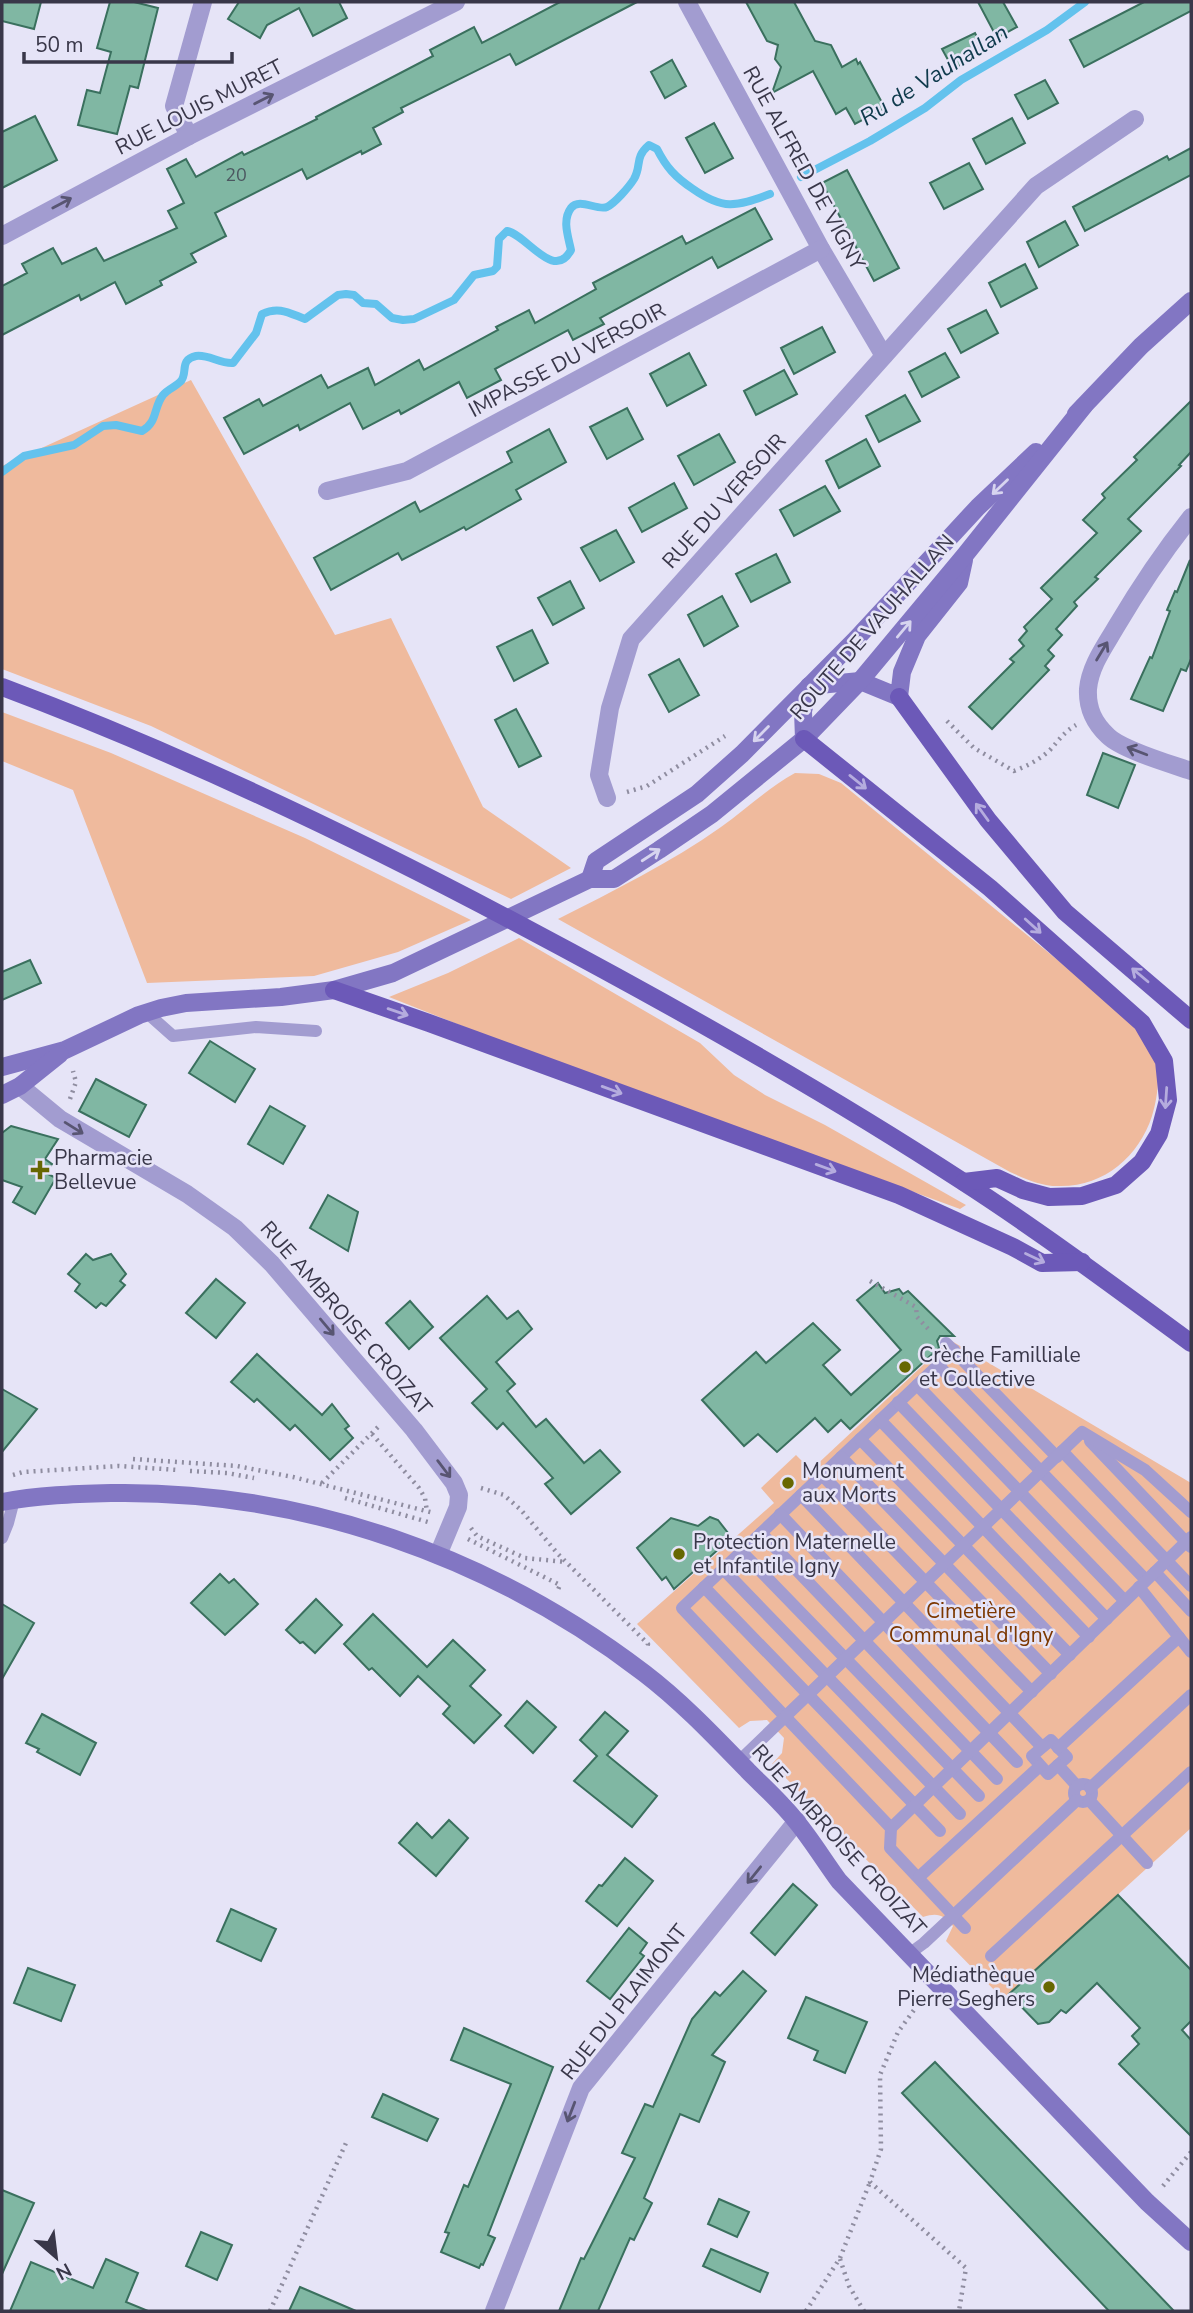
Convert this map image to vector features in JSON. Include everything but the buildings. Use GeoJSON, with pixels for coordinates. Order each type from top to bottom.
{"type":"FeatureCollection","features":[{"type":"Feature","properties":{"kind":"main road","name":"ROUTE DE VAUHALLAN"},"geometry":{"type":"LineString","coordinates":[[590,879],[596,861],[697,794],[741,754],[909,584],[978,507],[1084,406],[1141,346],[1191,301]]}},
{"type":"Feature","properties":{"kind":"main road","name":"ROUTE DE VAUHALLAN"},"geometry":{"type":"LineString","coordinates":[[2,1067],[65,1049],[146,1013],[186,1003],[281,997],[365,983],[405,967],[590,879],[614,879],[712,814],[804,739],[860,681],[1084,406]]}},
{"type":"Feature","properties":{"kind":"main road"},"geometry":{"type":"LineString","coordinates":[[899,697],[902,672],[917,636],[959,583],[965,555]]}},
{"type":"Feature","properties":{"kind":"main road"},"geometry":{"type":"LineString","coordinates":[[964,1182],[998,1178],[1023,1190],[1049,1197],[1082,1196],[1116,1185],[1142,1162],[1159,1134],[1168,1100],[1164,1061],[1142,1023],[1122,1004],[990,888],[804,739],[803,711],[809,686],[860,681],[899,697],[988,820],[1065,912],[1191,1020]]}},
{"type":"Feature","properties":{"kind":"main road"},"geometry":{"type":"LineString","coordinates":[[2,687],[242,787],[408,865],[616,976],[834,1101],[964,1182],[1082,1262],[1191,1343]]}},
{"type":"Feature","properties":{"kind":"main road"},"geometry":{"type":"LineString","coordinates":[[334,990],[899,1195],[1042,1263],[1082,1262]]}},
{"type":"Feature","properties":{"kind":"main road","name":"ROUTE DE VAUHALLAN"},"geometry":{"type":"LineString","coordinates":[[2,1095],[20,1086],[65,1049]]}},
{"type":"Feature","properties":{"kind":"main road","name":"RUE AMBROISE CROIZAT"},"geometry":{"type":"LineString","coordinates":[[8,1501],[84,1494],[134,1493],[206,1497],[286,1508],[352,1525],[435,1554],[486,1576],[548,1609],[644,1674],[681,1705],[739,1761],[797,1821],[839,1881],[1147,2202],[1191,2242]]}},
{"type":"Feature","properties":{"kind":"street"},"geometry":{"type":"LineString","coordinates":[[189,136],[174,106],[203,2]]}},
{"type":"Feature","properties":{"kind":"street","name":"RUE LOUIS MURET"},"geometry":{"type":"LineString","coordinates":[[2,236],[189,136],[456,2]]}},
{"type":"Feature","properties":{"kind":"street","name":"RUE ALFRED DE VIGNY"},"geometry":{"type":"LineString","coordinates":[[687,2],[821,249],[884,356]]}},
{"type":"Feature","properties":{"kind":"street","name":"RUE DU VERSOIR"},"geometry":{"type":"LineString","coordinates":[[607,798],[600,775],[601,762],[610,708],[631,639],[1036,186],[1135,119]]}},
{"type":"Feature","properties":{"kind":"street","name":"IMPASSE DU VERSOIR"},"geometry":{"type":"LineString","coordinates":[[327,491],[407,471],[821,249]]}},
{"type":"Feature","properties":{"kind":"street"},"geometry":{"type":"LineString","coordinates":[[1191,517],[1160,556],[1095,662],[1088,687],[1088,704],[1092,716],[1111,739],[1191,771]]}},
{"type":"Feature","properties":{"kind":"street","name":"RUE AMBROISE CROIZAT"},"geometry":{"type":"LineString","coordinates":[[20,1086],[60,1119],[187,1194],[235,1228],[272,1264],[397,1409],[454,1483],[458,1492]]}},
{"type":"Feature","properties":{"kind":"street"},"geometry":{"type":"LineString","coordinates":[[435,1554],[458,1507],[458,1492]]}},
{"type":"Feature","properties":{"kind":"street","name":"RUE DU PLAIMONT"},"geometry":{"type":"LineString","coordinates":[[494,2311],[581,2088],[797,1821]]}},
{"type":"Feature","properties":{"kind":"lane"},"geometry":{"type":"LineString","coordinates":[[146,1013],[173,1037],[256,1027],[316,1031]]}},
{"type":"Feature","properties":{"kind":"lane"},"geometry":{"type":"LineString","coordinates":[[891,1828],[682,1608],[938,1365],[950,1347],[1191,1586]]}},
{"type":"Feature","properties":{"kind":"lane"},"geometry":{"type":"LineString","coordinates":[[938,1365],[1147,1580],[1191,1611]]}},
{"type":"Feature","properties":{"kind":"lane"},"geometry":{"type":"LineString","coordinates":[[917,1385],[1125,1601]]}},
{"type":"Feature","properties":{"kind":"lane"},"geometry":{"type":"LineString","coordinates":[[898,1402],[1107,1619]]}},
{"type":"Feature","properties":{"kind":"lane"},"geometry":{"type":"LineString","coordinates":[[880,1420],[1088,1637]]}},
{"type":"Feature","properties":{"kind":"lane"},"geometry":{"type":"LineString","coordinates":[[739,1761],[1082,1432]]}},
{"type":"Feature","properties":{"kind":"lane"},"geometry":{"type":"LineString","coordinates":[[1082,1432],[1145,1470],[1191,1512]]}},
{"type":"Feature","properties":{"kind":"lane"},"geometry":{"type":"LineString","coordinates":[[965,1928],[890,1848],[891,1828],[1167,1560],[1190,1542],[1082,1432]]}},
{"type":"Feature","properties":{"kind":"lane"},"geometry":{"type":"LineString","coordinates":[[860,1439],[1070,1655]]}},
{"type":"Feature","properties":{"kind":"lane"},"geometry":{"type":"LineString","coordinates":[[841,1457],[1051,1674]]}},
{"type":"Feature","properties":{"kind":"lane"},"geometry":{"type":"LineString","coordinates":[[822,1475],[1032,1692]]}},
{"type":"Feature","properties":{"kind":"lane"},"geometry":{"type":"LineString","coordinates":[[801,1495],[1012,1712],[1042,1747]]}},
{"type":"Feature","properties":{"kind":"lane"},"geometry":{"type":"LineString","coordinates":[[2,1538],[8,1524],[8,1501]]}},
{"type":"Feature","properties":{"kind":"lane"},"geometry":{"type":"LineString","coordinates":[[780,1514],[1017,1762]]}},
{"type":"Feature","properties":{"kind":"lane"},"geometry":{"type":"LineString","coordinates":[[761,1533],[997,1779]]}},
{"type":"Feature","properties":{"kind":"lane"},"geometry":{"type":"LineString","coordinates":[[741,1551],[979,1796]]}},
{"type":"Feature","properties":{"kind":"lane"},"geometry":{"type":"LineString","coordinates":[[723,1569],[960,1814]]}},
{"type":"Feature","properties":{"kind":"lane"},"geometry":{"type":"LineString","coordinates":[[1147,1580],[1179,1637],[1191,1652]]}},
{"type":"Feature","properties":{"kind":"lane"},"geometry":{"type":"LineString","coordinates":[[704,1587],[940,1831]]}},
{"type":"Feature","properties":{"kind":"lane"},"geometry":{"type":"LineString","coordinates":[[1059,1748],[1179,1637]]}},
{"type":"Feature","properties":{"kind":"lane"},"geometry":{"type":"LineString","coordinates":[[909,1954],[954,1916],[1191,1695]]}},
{"type":"Feature","properties":{"kind":"lane"},"geometry":{"type":"LineString","coordinates":[[1051,1740],[1067,1757],[1048,1774],[1032,1756],[1042,1747],[1051,1740]]}},
{"type":"Feature","properties":{"kind":"lane"},"geometry":{"type":"LineString","coordinates":[[1058,1765],[1147,1863]]}},
{"type":"Feature","properties":{"kind":"lane"},"geometry":{"type":"LineString","coordinates":[[919,1877],[1041,1766]]}},
{"type":"Feature","properties":{"kind":"lane"},"geometry":{"type":"LineString","coordinates":[[992,1956],[1191,1772]]}},
{"type":"Feature","properties":{"kind":"path"},"geometry":{"type":"LineString","coordinates":[[941,715],[974,748],[1014,771],[1032,764],[1049,750],[1064,732],[1092,716]]}},
{"type":"Feature","properties":{"kind":"path"},"geometry":{"type":"LineString","coordinates":[[607,798],[647,786],[703,752],[735,728]]}},
{"type":"Feature","properties":{"kind":"path"},"geometry":{"type":"LineString","coordinates":[[67,1106],[76,1082],[73,1071]]}},
{"type":"Feature","properties":{"kind":"path"},"geometry":{"type":"LineString","coordinates":[[870,1281],[916,1307],[917,1317],[950,1347]]}},
{"type":"Feature","properties":{"kind":"path"},"geometry":{"type":"LineString","coordinates":[[133,1458],[237,1466],[321,1483],[397,1409]]}},
{"type":"Feature","properties":{"kind":"path"},"geometry":{"type":"LineString","coordinates":[[372,1434],[419,1488],[425,1498],[427,1512]]}},
{"type":"Feature","properties":{"kind":"path"},"geometry":{"type":"LineString","coordinates":[[458,1492],[479,1488],[504,1495],[521,1510],[558,1554],[648,1644],[644,1674]]}},
{"type":"Feature","properties":{"kind":"path"},"geometry":{"type":"LineString","coordinates":[[806,2311],[840,2258],[881,2149],[880,2076],[898,2032],[935,1982]]}},
{"type":"Feature","properties":{"kind":"path"},"geometry":{"type":"LineString","coordinates":[[270,2311],[346,2143]]}},
{"type":"Feature","properties":{"kind":"path"},"geometry":{"type":"LineString","coordinates":[[1147,2202],[1172,2177],[1191,2152]]}},
{"type":"Feature","properties":{"kind":"path"},"geometry":{"type":"LineString","coordinates":[[870,2182],[966,2268],[959,2311]]}},
{"type":"Feature","properties":{"kind":"path"},"geometry":{"type":"LineString","coordinates":[[840,2258],[849,2286],[864,2311]]}},
{"type":"Feature","properties":{"kind":"green space"},"geometry":{"type":"Polygon","coordinates":[[[191,380],[335,635],[391,618],[483,807],[571,868],[511,899],[151,726],[2,669],[2,466],[191,380]]]}},
{"type":"Feature","properties":{"kind":"green space"},"geometry":{"type":"Polygon","coordinates":[[[2,712],[111,753],[305,838],[471,920],[398,952],[314,976],[147,983],[73,790],[2,761],[2,712]]]}},
{"type":"Feature","properties":{"kind":"green space"},"geometry":{"type":"Polygon","coordinates":[[[795,773],[819,774],[841,783],[1120,1011],[1144,1035],[1156,1060],[1156,1100],[1152,1116],[1138,1144],[1118,1166],[1092,1181],[1077,1185],[1054,1186],[1028,1180],[558,919],[682,853],[795,773]]]}},
{"type":"Feature","properties":{"kind":"green space"},"geometry":{"type":"Polygon","coordinates":[[[519,938],[700,1043],[734,1075],[765,1095],[825,1125],[966,1205],[960,1209],[495,1039],[389,997],[448,973],[519,938]]]}},
{"type":"Feature","properties":{"kind":"green space","name":"Cimetière Communal d'Igny"},"geometry":{"type":"Polygon","coordinates":[[[950,1340],[1191,1483],[1191,1828],[1003,1999],[946,1941],[953,1926],[943,1917],[923,1917],[772,1764],[782,1753],[784,1738],[767,1720],[750,1721],[739,1728],[637,1624],[774,1503],[761,1488],[796,1455],[811,1470],[950,1340]]]}},
{"type":"Feature","properties":{"kind":"waterway","name":"Ru de Vauhallan"},"geometry":{"type":"LineString","coordinates":[[801,177],[925,108],[961,80],[1047,30],[1085,2]]}},
{"type":"Feature","properties":{"kind":"waterway","name":"Ru de Vauhallan"},"geometry":{"type":"LineString","coordinates":[[2,472],[24,456],[74,445],[103,426],[116,425],[142,431],[151,423],[163,395],[183,379],[187,361],[201,356],[233,363],[256,333],[262,314],[284,311],[305,319],[338,295],[346,294],[354,295],[363,303],[376,304],[392,318],[414,319],[454,300],[474,275],[493,271],[497,267],[499,239],[507,231],[549,259],[564,259],[571,250],[566,223],[571,208],[579,204],[603,208],[614,202],[634,179],[641,154],[649,145],[657,149],[681,180],[703,196],[721,203],[738,204],[770,194]]}},
{"type":"Feature","properties":{"kind":"place","name":"Pharmacie Bellevue"},"geometry":{"type":"Point","coordinates":[40,1170]}},
{"type":"Feature","properties":{"kind":"place","name":"Crèche Familliale et Collective"},"geometry":{"type":"Point","coordinates":[905,1367]}},
{"type":"Feature","properties":{"kind":"place","name":"Monument aux Morts"},"geometry":{"type":"Point","coordinates":[788,1483]}},
{"type":"Feature","properties":{"kind":"place","name":"Protection Maternelle et Infantile Igny"},"geometry":{"type":"Point","coordinates":[679,1554]}},
{"type":"Feature","properties":{"kind":"place","name":"Médiathèque Pierre Seghers"},"geometry":{"type":"Point","coordinates":[1049,1987]}}]}
